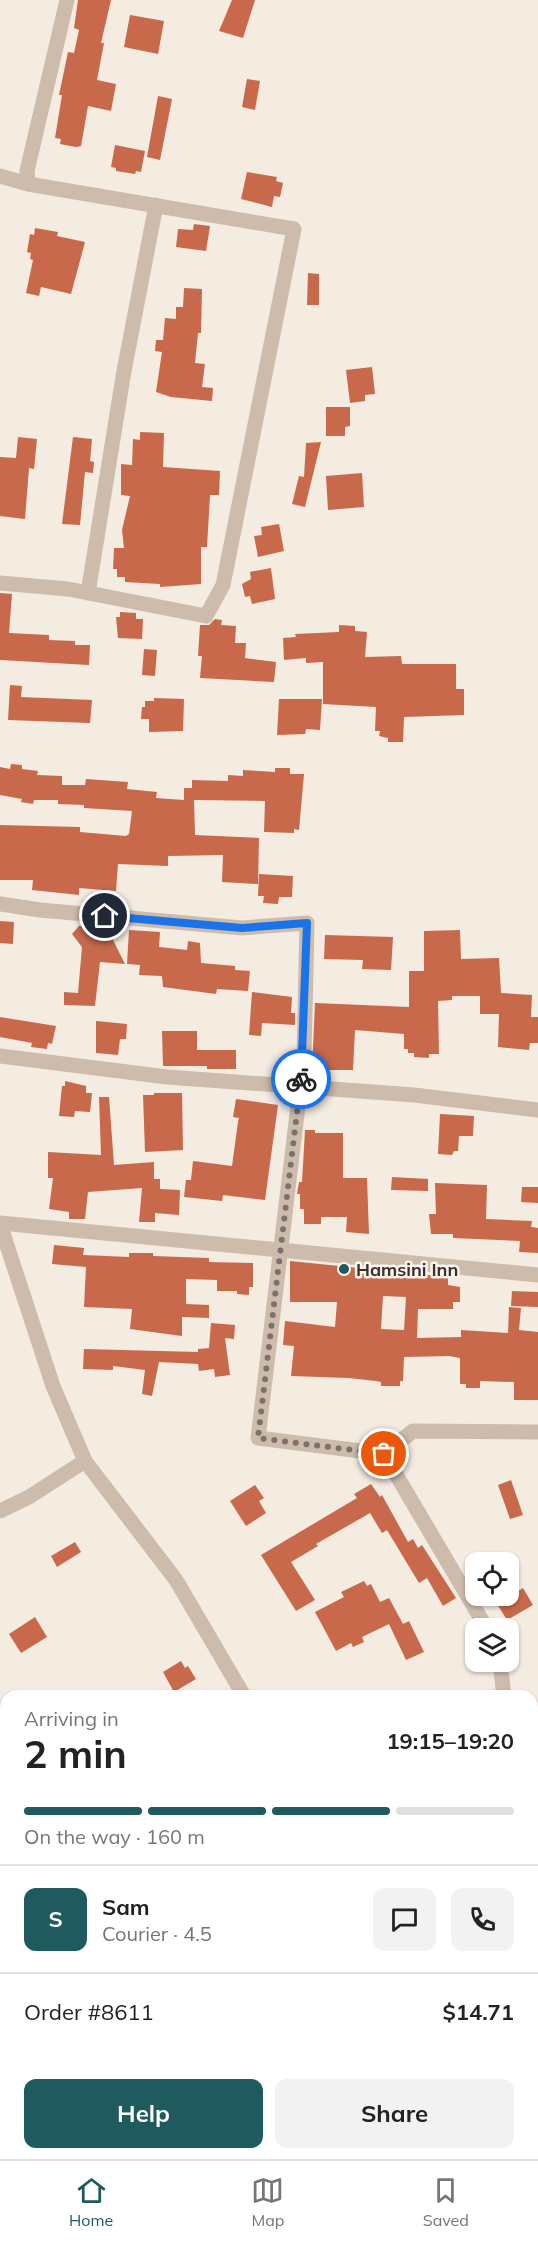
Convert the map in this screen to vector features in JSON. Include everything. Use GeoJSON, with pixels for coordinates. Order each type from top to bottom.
{"type":"FeatureCollection","features":[{"type":"Feature","properties":{"kind":"street"},"geometry":{"type":"LineString","coordinates":[[28,184],[27,171],[67,0]]}},
{"type":"Feature","properties":{"kind":"street"},"geometry":{"type":"LineString","coordinates":[[0,176],[28,184],[294,229],[224,585],[206,616],[88,593],[0,584]]}},
{"type":"Feature","properties":{"kind":"street"},"geometry":{"type":"LineString","coordinates":[[88,593],[124,371],[156,205]]}},
{"type":"Feature","properties":{"kind":"street"},"geometry":{"type":"LineString","coordinates":[[0,904],[52,911],[242,928],[307,923],[304,1056],[258,1438],[384,1454],[413,1431],[538,1432]]}},
{"type":"Feature","properties":{"kind":"street"},"geometry":{"type":"LineString","coordinates":[[0,1056],[167,1077],[414,1095],[538,1110]]}},
{"type":"Feature","properties":{"kind":"street"},"geometry":{"type":"LineString","coordinates":[[240,1690],[176,1580],[85,1461],[52,1386],[0,1223],[538,1275]]}},
{"type":"Feature","properties":{"kind":"street"},"geometry":{"type":"LineString","coordinates":[[384,1454],[481,1618]]}},
{"type":"Feature","properties":{"kind":"street"},"geometry":{"type":"LineString","coordinates":[[0,1512],[29,1497],[85,1461]]}},
{"type":"Feature","properties":{"kind":"street"},"geometry":{"type":"LineString","coordinates":[[501,1672],[503,1690]]}},
{"type":"Feature","properties":{"kind":"building"},"geometry":{"type":"Polygon","coordinates":[[[78,0],[111,0],[101,43],[104,43],[97,80],[116,84],[111,111],[88,106],[81,146],[76,147],[60,144],[61,139],[55,138],[62,95],[59,95],[68,52],[74,53],[79,30],[74,28],[78,0]]]}},
{"type":"Feature","properties":{"kind":"building"},"geometry":{"type":"Polygon","coordinates":[[[232,0],[255,0],[243,38],[219,31],[232,0]]]}},
{"type":"Feature","properties":{"kind":"building"},"geometry":{"type":"Polygon","coordinates":[[[130,15],[164,21],[158,54],[124,47],[130,15]]]}},
{"type":"Feature","properties":{"kind":"building"},"geometry":{"type":"Polygon","coordinates":[[[247,79],[260,81],[255,110],[242,107],[247,79]]]}},
{"type":"Feature","properties":{"kind":"building"},"geometry":{"type":"Polygon","coordinates":[[[158,96],[172,99],[160,160],[147,157],[158,96]]]}},
{"type":"Feature","properties":{"kind":"building"},"geometry":{"type":"Polygon","coordinates":[[[115,145],[145,151],[141,172],[136,171],[135,174],[116,171],[116,168],[111,167],[115,145]]]}},
{"type":"Feature","properties":{"kind":"building"},"geometry":{"type":"Polygon","coordinates":[[[247,172],[277,177],[276,181],[283,183],[280,197],[274,196],[272,207],[241,199],[247,172]]]}},
{"type":"Feature","properties":{"kind":"building"},"geometry":{"type":"Polygon","coordinates":[[[194,224],[210,226],[206,251],[176,247],[178,229],[193,230],[194,224]]]}},
{"type":"Feature","properties":{"kind":"building"},"geometry":{"type":"Polygon","coordinates":[[[35,228],[58,232],[57,236],[85,242],[71,294],[41,287],[39,296],[26,293],[33,260],[30,259],[31,253],[27,252],[30,234],[34,235],[35,228]]]}},
{"type":"Feature","properties":{"kind":"building"},"geometry":{"type":"Polygon","coordinates":[[[308,273],[319,274],[319,305],[307,305],[308,273]]]}},
{"type":"Feature","properties":{"kind":"building"},"geometry":{"type":"Polygon","coordinates":[[[184,288],[202,289],[201,333],[198,333],[195,363],[205,364],[202,387],[213,388],[212,401],[171,397],[156,392],[162,352],[155,351],[156,340],[163,340],[165,318],[176,319],[176,307],[183,307],[184,288]]]}},
{"type":"Feature","properties":{"kind":"building"},"geometry":{"type":"Polygon","coordinates":[[[372,367],[375,394],[365,395],[365,401],[350,403],[346,370],[372,367]]]}},
{"type":"Feature","properties":{"kind":"building"},"geometry":{"type":"Polygon","coordinates":[[[326,407],[350,407],[350,426],[345,427],[345,436],[326,436],[326,407]]]}},
{"type":"Feature","properties":{"kind":"building"},"geometry":{"type":"Polygon","coordinates":[[[140,432],[164,433],[163,467],[220,471],[219,495],[210,495],[207,547],[201,547],[201,584],[160,587],[160,584],[125,582],[125,577],[117,577],[117,569],[113,569],[114,548],[124,548],[122,530],[130,496],[121,495],[121,464],[132,465],[133,439],[140,440],[140,432]]]}},
{"type":"Feature","properties":{"kind":"building"},"geometry":{"type":"Polygon","coordinates":[[[18,437],[37,439],[34,469],[29,468],[25,519],[0,516],[0,457],[16,458],[18,437]]]}},
{"type":"Feature","properties":{"kind":"building"},"geometry":{"type":"Polygon","coordinates":[[[73,437],[92,439],[90,461],[94,462],[93,473],[85,472],[80,525],[62,524],[73,437]]]}},
{"type":"Feature","properties":{"kind":"building"},"geometry":{"type":"Polygon","coordinates":[[[321,442],[305,507],[292,504],[299,476],[304,477],[306,443],[321,442]]]}},
{"type":"Feature","properties":{"kind":"building"},"geometry":{"type":"Polygon","coordinates":[[[362,473],[364,507],[328,510],[326,476],[362,473]]]}},
{"type":"Feature","properties":{"kind":"building"},"geometry":{"type":"Polygon","coordinates":[[[279,524],[284,551],[258,557],[254,536],[262,535],[261,527],[279,524]]]}},
{"type":"Feature","properties":{"kind":"building"},"geometry":{"type":"Polygon","coordinates":[[[271,568],[275,599],[252,604],[250,596],[245,597],[242,584],[251,579],[250,572],[271,568]]]}},
{"type":"Feature","properties":{"kind":"building"},"geometry":{"type":"Polygon","coordinates":[[[0,593],[12,594],[9,633],[49,635],[49,640],[75,641],[75,645],[90,645],[89,665],[0,660],[0,593]]]}},
{"type":"Feature","properties":{"kind":"building"},"geometry":{"type":"Polygon","coordinates":[[[120,612],[136,613],[136,619],[143,619],[142,639],[118,638],[116,617],[120,617],[120,612]]]}},
{"type":"Feature","properties":{"kind":"building"},"geometry":{"type":"Polygon","coordinates":[[[215,619],[222,620],[221,625],[236,626],[235,643],[246,643],[245,658],[276,662],[274,682],[200,678],[202,656],[198,656],[200,625],[209,625],[215,619]]]}},
{"type":"Feature","properties":{"kind":"building"},"geometry":{"type":"Polygon","coordinates":[[[339,625],[355,626],[355,631],[367,632],[365,657],[401,656],[402,664],[456,664],[456,689],[464,689],[464,715],[404,717],[403,742],[388,742],[388,738],[379,736],[380,731],[375,731],[376,707],[323,704],[323,662],[306,663],[306,658],[284,660],[283,638],[296,637],[295,634],[339,632],[339,625]]]}},
{"type":"Feature","properties":{"kind":"building"},"geometry":{"type":"Polygon","coordinates":[[[144,649],[157,650],[155,676],[142,675],[144,649]]]}},
{"type":"Feature","properties":{"kind":"building"},"geometry":{"type":"Polygon","coordinates":[[[10,685],[22,686],[21,697],[92,700],[90,723],[8,720],[10,685]]]}},
{"type":"Feature","properties":{"kind":"building"},"geometry":{"type":"Polygon","coordinates":[[[154,698],[184,699],[183,731],[149,732],[149,719],[141,719],[142,707],[145,707],[145,701],[154,701],[154,698]]]}},
{"type":"Feature","properties":{"kind":"building"},"geometry":{"type":"Polygon","coordinates":[[[279,699],[322,699],[320,730],[306,729],[305,734],[277,735],[279,699]]]}},
{"type":"Feature","properties":{"kind":"building"},"geometry":{"type":"Polygon","coordinates":[[[11,764],[22,765],[22,769],[38,771],[37,775],[62,776],[62,785],[85,785],[86,779],[128,782],[127,789],[157,792],[156,798],[184,800],[184,788],[192,788],[192,780],[228,781],[228,775],[243,776],[243,770],[275,772],[275,768],[290,768],[290,774],[304,774],[299,830],[294,829],[294,833],[264,832],[265,801],[194,800],[195,835],[259,838],[258,884],[222,882],[223,855],[168,856],[168,866],[118,864],[116,891],[79,888],[79,895],[32,890],[33,880],[0,880],[0,825],[80,827],[80,832],[126,836],[129,834],[132,811],[84,808],[84,805],[58,804],[58,800],[34,800],[33,804],[21,802],[22,799],[0,795],[0,767],[10,769],[11,764]]]}},
{"type":"Feature","properties":{"kind":"building"},"geometry":{"type":"Polygon","coordinates":[[[259,874],[293,876],[292,897],[279,897],[278,904],[263,903],[264,896],[258,896],[259,874]]]}},
{"type":"Feature","properties":{"kind":"building"},"geometry":{"type":"Polygon","coordinates":[[[0,921],[14,922],[13,944],[0,943],[0,921]]]}},
{"type":"Feature","properties":{"kind":"building"},"geometry":{"type":"Polygon","coordinates":[[[79,926],[107,928],[125,964],[100,962],[95,1006],[64,1005],[64,992],[78,993],[82,947],[72,934],[79,926]]]}},
{"type":"Feature","properties":{"kind":"building"},"geometry":{"type":"Polygon","coordinates":[[[129,930],[160,932],[159,947],[187,950],[188,941],[200,943],[201,963],[235,966],[235,970],[250,971],[248,991],[217,989],[216,994],[163,987],[162,976],[139,975],[140,965],[127,964],[129,930]]]}},
{"type":"Feature","properties":{"kind":"building"},"geometry":{"type":"Polygon","coordinates":[[[460,930],[461,959],[499,958],[501,993],[532,995],[531,1017],[538,1017],[538,1043],[530,1043],[529,1050],[498,1047],[499,1014],[480,1014],[480,996],[452,996],[452,1000],[438,1001],[439,1054],[429,1054],[429,1058],[414,1057],[414,1053],[408,1053],[408,1049],[404,1049],[404,1034],[355,1030],[353,1070],[312,1070],[315,1003],[409,1007],[409,971],[424,971],[424,931],[460,930]]]}},
{"type":"Feature","properties":{"kind":"building"},"geometry":{"type":"Polygon","coordinates":[[[325,935],[393,937],[391,970],[362,969],[363,960],[324,959],[325,935]]]}},
{"type":"Feature","properties":{"kind":"building"},"geometry":{"type":"Polygon","coordinates":[[[252,992],[292,997],[291,1013],[295,1013],[295,1025],[262,1023],[261,1036],[249,1035],[252,992]]]}},
{"type":"Feature","properties":{"kind":"building"},"geometry":{"type":"Polygon","coordinates":[[[0,1017],[56,1026],[52,1044],[48,1043],[47,1049],[31,1047],[32,1043],[0,1037],[0,1017]]]}},
{"type":"Feature","properties":{"kind":"building"},"geometry":{"type":"Polygon","coordinates":[[[96,1021],[127,1024],[126,1039],[120,1039],[118,1055],[96,1053],[96,1021]]]}},
{"type":"Feature","properties":{"kind":"building"},"geometry":{"type":"Polygon","coordinates":[[[162,1031],[197,1031],[197,1050],[236,1050],[236,1069],[207,1069],[207,1066],[163,1066],[162,1031]]]}},
{"type":"Feature","properties":{"kind":"building"},"geometry":{"type":"Polygon","coordinates":[[[65,1081],[86,1086],[86,1093],[92,1093],[90,1112],[75,1111],[74,1117],[59,1116],[62,1086],[65,1086],[65,1081]]]}},
{"type":"Feature","properties":{"kind":"building"},"geometry":{"type":"Polygon","coordinates":[[[154,1093],[182,1093],[183,1150],[145,1152],[143,1095],[154,1095],[154,1093]]]}},
{"type":"Feature","properties":{"kind":"building"},"geometry":{"type":"Polygon","coordinates":[[[99,1097],[109,1097],[114,1165],[154,1162],[154,1179],[160,1179],[160,1189],[180,1190],[179,1215],[155,1213],[155,1222],[139,1222],[142,1188],[88,1192],[85,1219],[69,1219],[69,1212],[49,1209],[53,1178],[48,1178],[48,1152],[101,1155],[99,1097]]]}},
{"type":"Feature","properties":{"kind":"building"},"geometry":{"type":"Polygon","coordinates":[[[236,1099],[278,1105],[265,1200],[223,1195],[222,1201],[184,1197],[186,1180],[191,1180],[193,1161],[232,1166],[239,1118],[233,1117],[236,1099]]]}},
{"type":"Feature","properties":{"kind":"building"},"geometry":{"type":"Polygon","coordinates":[[[440,1114],[474,1116],[473,1136],[459,1136],[458,1151],[454,1151],[452,1155],[438,1154],[440,1114]]]}},
{"type":"Feature","properties":{"kind":"building"},"geometry":{"type":"Polygon","coordinates":[[[305,1130],[315,1130],[315,1133],[343,1133],[343,1178],[367,1178],[369,1234],[346,1232],[347,1217],[321,1217],[321,1224],[304,1224],[304,1209],[300,1209],[300,1194],[297,1194],[299,1182],[302,1182],[305,1130]]]}},
{"type":"Feature","properties":{"kind":"building"},"geometry":{"type":"Polygon","coordinates":[[[392,1177],[428,1179],[428,1191],[391,1190],[392,1177]]]}},
{"type":"Feature","properties":{"kind":"building"},"geometry":{"type":"Polygon","coordinates":[[[435,1183],[487,1185],[486,1219],[532,1221],[531,1227],[538,1228],[538,1253],[519,1252],[520,1241],[453,1238],[453,1234],[431,1234],[429,1214],[436,1214],[435,1183]]]}},
{"type":"Feature","properties":{"kind":"building"},"geometry":{"type":"Polygon","coordinates":[[[522,1187],[538,1187],[538,1203],[521,1202],[522,1187]]]}},
{"type":"Feature","properties":{"kind":"building"},"geometry":{"type":"Polygon","coordinates":[[[54,1245],[84,1248],[83,1255],[129,1257],[129,1253],[153,1253],[153,1256],[209,1258],[209,1262],[253,1263],[253,1287],[249,1287],[249,1295],[237,1294],[237,1291],[217,1291],[217,1280],[186,1279],[186,1304],[209,1305],[209,1318],[182,1317],[182,1336],[130,1329],[132,1309],[84,1307],[86,1267],[52,1264],[54,1245]]]}},
{"type":"Feature","properties":{"kind":"building"},"geometry":{"type":"Polygon","coordinates":[[[290,1261],[448,1277],[448,1285],[460,1287],[460,1302],[453,1302],[453,1309],[418,1309],[417,1338],[461,1337],[461,1330],[508,1333],[509,1307],[521,1308],[519,1330],[538,1332],[538,1400],[514,1400],[514,1382],[480,1381],[480,1388],[466,1388],[466,1384],[460,1384],[460,1358],[449,1356],[404,1357],[403,1381],[400,1381],[400,1386],[381,1386],[381,1382],[348,1378],[291,1376],[294,1346],[283,1345],[285,1321],[335,1327],[337,1302],[290,1302],[290,1261]],[[383,1296],[381,1329],[404,1330],[406,1297],[383,1296]]]}},
{"type":"Feature","properties":{"kind":"building"},"geometry":{"type":"Polygon","coordinates":[[[512,1291],[538,1292],[538,1307],[511,1306],[512,1291]]]}},
{"type":"Feature","properties":{"kind":"building"},"geometry":{"type":"Polygon","coordinates":[[[211,1323],[235,1325],[234,1339],[225,1338],[230,1375],[215,1377],[214,1369],[199,1371],[198,1364],[159,1362],[152,1396],[142,1394],[145,1370],[113,1366],[113,1370],[83,1369],[84,1349],[198,1352],[198,1349],[209,1348],[211,1323]]]}},
{"type":"Feature","properties":{"kind":"building"},"geometry":{"type":"Polygon","coordinates":[[[511,1480],[523,1515],[510,1519],[498,1485],[511,1480]]]}},
{"type":"Feature","properties":{"kind":"building"},"geometry":{"type":"Polygon","coordinates":[[[371,1484],[380,1497],[382,1495],[408,1542],[413,1539],[418,1548],[422,1545],[456,1598],[443,1606],[427,1578],[419,1583],[387,1530],[382,1533],[370,1513],[316,1544],[318,1546],[291,1562],[315,1600],[296,1611],[261,1555],[357,1498],[354,1494],[371,1484]]]}},
{"type":"Feature","properties":{"kind":"building"},"geometry":{"type":"Polygon","coordinates":[[[255,1485],[264,1498],[259,1501],[266,1513],[246,1526],[230,1501],[255,1485]]]}},
{"type":"Feature","properties":{"kind":"building"},"geometry":{"type":"Polygon","coordinates":[[[75,1542],[81,1552],[57,1567],[51,1556],[75,1542]]]}},
{"type":"Feature","properties":{"kind":"building"},"geometry":{"type":"Polygon","coordinates":[[[364,1581],[367,1586],[371,1584],[380,1602],[389,1598],[403,1624],[409,1621],[424,1652],[406,1660],[389,1624],[362,1637],[364,1642],[353,1647],[351,1643],[336,1651],[315,1612],[344,1597],[341,1592],[364,1581]]]}},
{"type":"Feature","properties":{"kind":"building"},"geometry":{"type":"Polygon","coordinates":[[[523,1588],[533,1605],[510,1618],[506,1618],[498,1606],[519,1606],[519,1590],[523,1588]]]}},
{"type":"Feature","properties":{"kind":"building"},"geometry":{"type":"Polygon","coordinates":[[[35,1617],[47,1637],[21,1653],[9,1634],[35,1617]]]}},
{"type":"Feature","properties":{"kind":"building"},"geometry":{"type":"Polygon","coordinates":[[[181,1661],[185,1668],[188,1666],[196,1679],[177,1690],[173,1690],[163,1672],[181,1661]]]}},
{"type":"Feature","properties":{"kind":"way so far"},"geometry":{"type":"LineString","coordinates":[[301,1079],[258,1438],[384,1454]]}},
{"type":"Feature","properties":{"kind":"place","name":"Hamsini Inn"},"geometry":{"type":"Point","coordinates":[344,1269]}},
{"type":"Feature","properties":{"kind":"route"},"geometry":{"type":"LineString","coordinates":[[105,916],[242,928],[307,923],[304,1056],[301,1079]]}}]}
